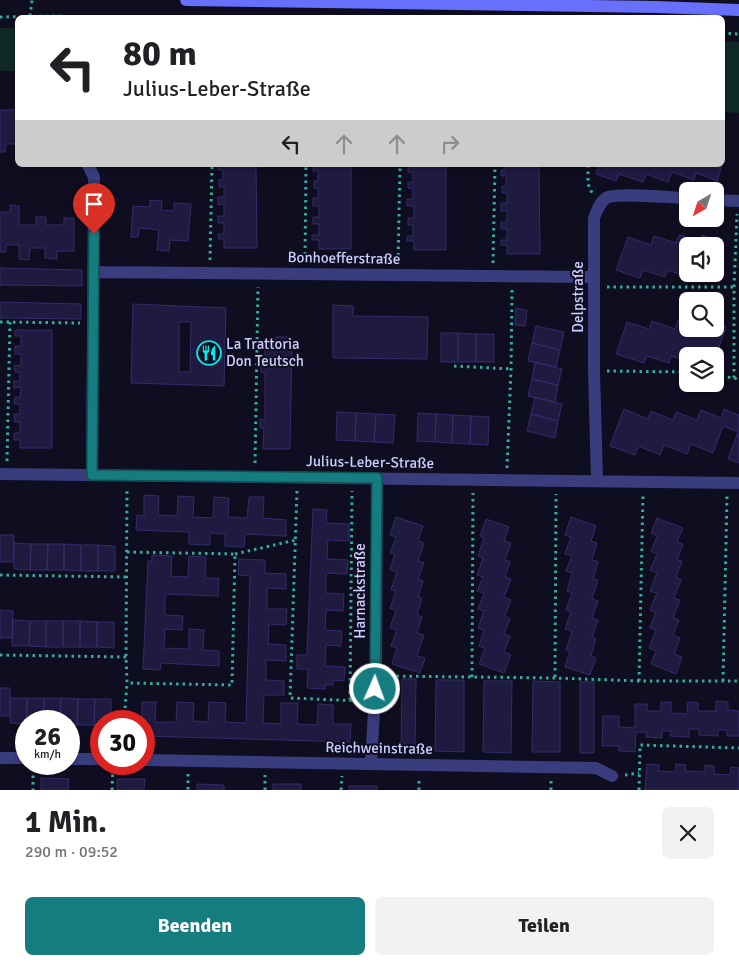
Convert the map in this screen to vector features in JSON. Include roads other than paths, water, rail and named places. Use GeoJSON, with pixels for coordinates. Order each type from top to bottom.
{"type":"FeatureCollection","features":[{"type":"Feature","properties":{"kind":"main road"},"geometry":{"type":"LineString","coordinates":[[186,0],[739,10]]}},
{"type":"Feature","properties":{"kind":"street"},"geometry":{"type":"LineString","coordinates":[[89,167],[94,177],[92,475]]}},
{"type":"Feature","properties":{"kind":"street","name":"Delpstraße"},"geometry":{"type":"LineString","coordinates":[[597,481],[594,371],[594,218],[598,206],[606,198],[619,195],[679,198]]}},
{"type":"Feature","properties":{"kind":"street"},"geometry":{"type":"LineString","coordinates":[[724,200],[738,201]]}},
{"type":"Feature","properties":{"kind":"street","name":"Bonhoefferstraße"},"geometry":{"type":"LineString","coordinates":[[94,272],[512,276],[594,282]]}},
{"type":"Feature","properties":{"kind":"street","name":"Julius-Leber-Straße"},"geometry":{"type":"LineString","coordinates":[[3,474],[733,483]]}},
{"type":"Feature","properties":{"kind":"street","name":"Harnackstraße"},"geometry":{"type":"LineString","coordinates":[[371,764],[376,676],[377,478]]}},
{"type":"Feature","properties":{"kind":"street"},"geometry":{"type":"LineString","coordinates":[[0,758],[15,758]]}},
{"type":"Feature","properties":{"kind":"street","name":"Reichweinstraße"},"geometry":{"type":"LineString","coordinates":[[155,760],[596,768],[612,776]]}},
{"type":"Feature","properties":{"kind":"place","name":"La Trattoria Don Teutsch"},"geometry":{"type":"Point","coordinates":[209,353]}}]}
